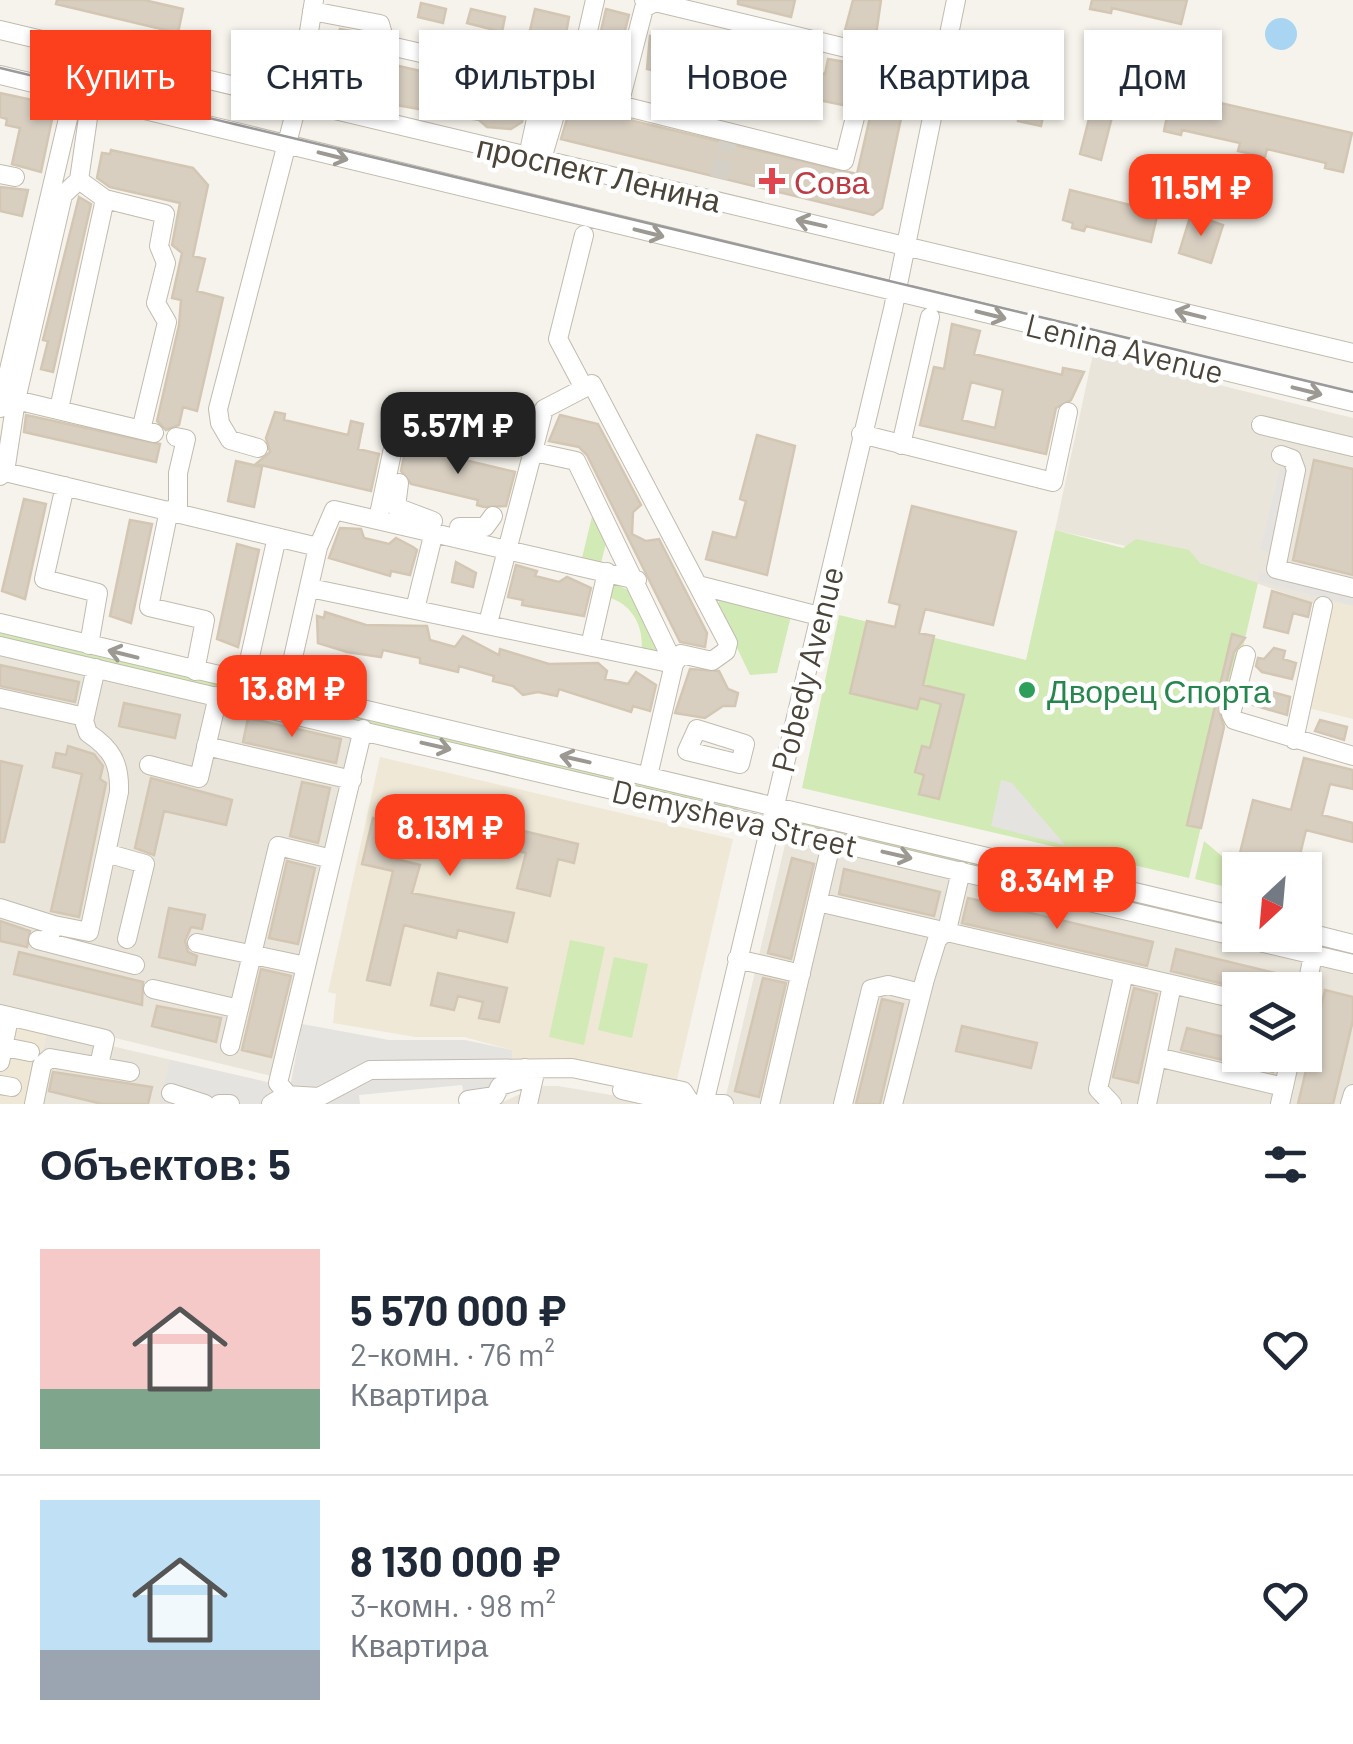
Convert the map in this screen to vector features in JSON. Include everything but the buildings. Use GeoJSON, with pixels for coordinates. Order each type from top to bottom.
{"type":"FeatureCollection","features":[{"type":"Feature","properties":{"kind":"street"},"geometry":{"type":"LineString","coordinates":[[589,30],[596,0]]}},
{"type":"Feature","properties":{"kind":"street","name":"Pobedy Avenue"},"geometry":{"type":"LineString","coordinates":[[949,30],[956,0]]}},
{"type":"Feature","properties":{"kind":"street"},"geometry":{"type":"LineString","coordinates":[[631,59],[644,8],[650,1],[843,47]]}},
{"type":"Feature","properties":{"kind":"street"},"geometry":{"type":"LineString","coordinates":[[313,6],[380,24],[386,45],[482,66],[489,49],[505,48],[549,59],[535,157]]}},
{"type":"Feature","properties":{"kind":"street","name":"проспект Ленина"},"geometry":{"type":"LineString","coordinates":[[0,30],[231,85]]}},
{"type":"Feature","properties":{"kind":"street","name":"проспект Ленина"},"geometry":{"type":"LineString","coordinates":[[0,76],[30,83]]}},
{"type":"Feature","properties":{"kind":"street"},"geometry":{"type":"LineString","coordinates":[[631,108],[729,137],[844,161],[854,120]]}},
{"type":"Feature","properties":{"kind":"street"},"geometry":{"type":"LineString","coordinates":[[76,120],[8,404],[3,474],[318,546]]}},
{"type":"Feature","properties":{"kind":"street"},"geometry":{"type":"LineString","coordinates":[[8,404],[63,194],[79,180],[81,120]]}},
{"type":"Feature","properties":{"kind":"street","name":"проспект Ленина"},"geometry":{"type":"LineString","coordinates":[[184,120],[896,293]]}},
{"type":"Feature","properties":{"kind":"street"},"geometry":{"type":"LineString","coordinates":[[258,445],[228,436],[218,409],[293,120]]}},
{"type":"Feature","properties":{"kind":"street","name":"проспект Ленина"},"geometry":{"type":"LineString","coordinates":[[378,120],[906,246]]}},
{"type":"Feature","properties":{"kind":"street"},"geometry":{"type":"LineString","coordinates":[[535,157],[549,120]]}},
{"type":"Feature","properties":{"kind":"street","name":"Pobedy Avenue"},"geometry":{"type":"LineString","coordinates":[[706,1102],[768,824],[896,293],[930,120]]}},
{"type":"Feature","properties":{"kind":"street"},"geometry":{"type":"LineString","coordinates":[[715,200],[719,178]]}},
{"type":"Feature","properties":{"kind":"street"},"geometry":{"type":"LineString","coordinates":[[8,404],[59,410],[148,431],[167,322],[156,303],[166,263],[159,246],[165,214],[105,200],[79,180]]}},
{"type":"Feature","properties":{"kind":"street"},"geometry":{"type":"LineString","coordinates":[[59,410],[105,200]]}},
{"type":"Feature","properties":{"kind":"street"},"geometry":{"type":"LineString","coordinates":[[584,235],[558,339],[584,388]]}},
{"type":"Feature","properties":{"kind":"street","name":"Lenina Avenue"},"geometry":{"type":"LineString","coordinates":[[906,246],[1353,354]]}},
{"type":"Feature","properties":{"kind":"street","name":"Lenina Avenue"},"geometry":{"type":"LineString","coordinates":[[896,293],[1353,402]]}},
{"type":"Feature","properties":{"kind":"street"},"geometry":{"type":"LineString","coordinates":[[902,445],[930,318]]}},
{"type":"Feature","properties":{"kind":"street"},"geometry":{"type":"LineString","coordinates":[[488,623],[499,546],[544,409],[592,384],[728,643],[726,651],[712,660],[681,654],[674,664],[648,776]]}},
{"type":"Feature","properties":{"kind":"street"},"geometry":{"type":"LineString","coordinates":[[860,434],[1052,482],[1068,412]]}},
{"type":"Feature","properties":{"kind":"street"},"geometry":{"type":"LineString","coordinates":[[1260,425],[1353,447]]}},
{"type":"Feature","properties":{"kind":"street"},"geometry":{"type":"LineString","coordinates":[[378,520],[396,434]]}},
{"type":"Feature","properties":{"kind":"street"},"geometry":{"type":"LineString","coordinates":[[176,437],[186,439],[174,511],[149,607],[205,620],[195,671]]}},
{"type":"Feature","properties":{"kind":"street"},"geometry":{"type":"LineString","coordinates":[[530,452],[576,461],[637,580],[674,664]]}},
{"type":"Feature","properties":{"kind":"street"},"geometry":{"type":"LineString","coordinates":[[1281,456],[1292,459],[1296,470],[1276,569],[1353,588]]}},
{"type":"Feature","properties":{"kind":"street"},"geometry":{"type":"LineString","coordinates":[[399,484],[396,507],[439,530],[478,529],[497,513],[499,546]]}},
{"type":"Feature","properties":{"kind":"street"},"geometry":{"type":"LineString","coordinates":[[65,486],[44,579],[98,593],[89,645]]}},
{"type":"Feature","properties":{"kind":"street"},"geometry":{"type":"LineString","coordinates":[[285,694],[318,546],[334,510],[439,530],[637,580]]}},
{"type":"Feature","properties":{"kind":"street"},"geometry":{"type":"LineString","coordinates":[[416,609],[439,530]]}},
{"type":"Feature","properties":{"kind":"street"},"geometry":{"type":"LineString","coordinates":[[244,683],[277,537]]}},
{"type":"Feature","properties":{"kind":"street"},"geometry":{"type":"LineString","coordinates":[[590,646],[608,572]]}},
{"type":"Feature","properties":{"kind":"street"},"geometry":{"type":"LineString","coordinates":[[698,585],[819,616]]}},
{"type":"Feature","properties":{"kind":"street"},"geometry":{"type":"LineString","coordinates":[[310,588],[674,664]]}},
{"type":"Feature","properties":{"kind":"street"},"geometry":{"type":"LineString","coordinates":[[1294,740],[1323,606]]}},
{"type":"Feature","properties":{"kind":"street","name":"Demysheva Street"},"geometry":{"type":"LineString","coordinates":[[0,624],[1222,913]]}},
{"type":"Feature","properties":{"kind":"street","name":"Demysheva Street"},"geometry":{"type":"LineString","coordinates":[[0,646],[1353,964]]}},
{"type":"Feature","properties":{"kind":"street"},"geometry":{"type":"LineString","coordinates":[[1246,655],[1231,714],[1234,720],[1353,756]]}},
{"type":"Feature","properties":{"kind":"street"},"geometry":{"type":"LineString","coordinates":[[46,936],[89,932],[106,854],[120,770],[109,747],[88,733],[85,717],[96,668]]}},
{"type":"Feature","properties":{"kind":"street"},"geometry":{"type":"LineString","coordinates":[[149,765],[199,778],[218,696]]}},
{"type":"Feature","properties":{"kind":"street"},"geometry":{"type":"LineString","coordinates":[[0,698],[85,717]]}},
{"type":"Feature","properties":{"kind":"street"},"geometry":{"type":"LineString","coordinates":[[363,729],[278,1082],[284,1102],[319,1097],[370,1070],[527,1075],[572,1068],[683,1091],[706,1102]]}},
{"type":"Feature","properties":{"kind":"street"},"geometry":{"type":"LineString","coordinates":[[656,744],[688,749]]}},
{"type":"Feature","properties":{"kind":"street"},"geometry":{"type":"LineString","coordinates":[[206,746],[352,780]]}},
{"type":"Feature","properties":{"kind":"street"},"geometry":{"type":"LineString","coordinates":[[770,1104],[832,840]]}},
{"type":"Feature","properties":{"kind":"street"},"geometry":{"type":"LineString","coordinates":[[230,1046],[278,846],[332,858]]}},
{"type":"Feature","properties":{"kind":"street"},"geometry":{"type":"LineString","coordinates":[[106,854],[145,864],[127,939]]}},
{"type":"Feature","properties":{"kind":"street"},"geometry":{"type":"LineString","coordinates":[[892,1104],[928,991],[930,963],[937,940],[947,930],[961,871]]}},
{"type":"Feature","properties":{"kind":"street"},"geometry":{"type":"LineString","coordinates":[[818,902],[1222,996]]}},
{"type":"Feature","properties":{"kind":"street"},"geometry":{"type":"LineString","coordinates":[[0,908],[46,936],[135,965]]}},
{"type":"Feature","properties":{"kind":"street"},"geometry":{"type":"LineString","coordinates":[[1322,936],[1353,944]]}},
{"type":"Feature","properties":{"kind":"street"},"geometry":{"type":"LineString","coordinates":[[197,943],[306,966]]}},
{"type":"Feature","properties":{"kind":"street"},"geometry":{"type":"LineString","coordinates":[[1310,972],[1313,955]]}},
{"type":"Feature","properties":{"kind":"street"},"geometry":{"type":"LineString","coordinates":[[737,959],[801,974]]}},
{"type":"Feature","properties":{"kind":"street"},"geometry":{"type":"LineString","coordinates":[[1112,1104],[1098,1089],[1124,973]]}},
{"type":"Feature","properties":{"kind":"street"},"geometry":{"type":"LineString","coordinates":[[1147,1104],[1172,984]]}},
{"type":"Feature","properties":{"kind":"street"},"geometry":{"type":"LineString","coordinates":[[843,1104],[871,989],[888,985],[928,991]]}},
{"type":"Feature","properties":{"kind":"street"},"geometry":{"type":"LineString","coordinates":[[153,989],[239,1009]]}},
{"type":"Feature","properties":{"kind":"street"},"geometry":{"type":"LineString","coordinates":[[2,1037],[32,1043]]}},
{"type":"Feature","properties":{"kind":"street"},"geometry":{"type":"LineString","coordinates":[[2,1037],[105,1039],[99,1065]]}},
{"type":"Feature","properties":{"kind":"street"},"geometry":{"type":"LineString","coordinates":[[1157,1057],[1282,1096]]}},
{"type":"Feature","properties":{"kind":"street"},"geometry":{"type":"LineString","coordinates":[[34,1104],[42,1065],[50,1058],[130,1072]]}},
{"type":"Feature","properties":{"kind":"street"},"geometry":{"type":"LineString","coordinates":[[468,1100],[495,1096],[500,1086],[527,1075]]}},
{"type":"Feature","properties":{"kind":"street"},"geometry":{"type":"LineString","coordinates":[[527,1075],[528,1104]]}},
{"type":"Feature","properties":{"kind":"street"},"geometry":{"type":"LineString","coordinates":[[171,1093],[205,1104]]}},
{"type":"Feature","properties":{"kind":"street"},"geometry":{"type":"LineString","coordinates":[[1350,1104],[1353,1094]]}},
{"type":"Feature","properties":{"kind":"street"},"geometry":{"type":"LineString","coordinates":[[220,1104],[230,1104]]}},
{"type":"Feature","properties":{"kind":"shaded area"},"geometry":{"type":"Polygon","coordinates":[[[1093,354],[1353,418],[1353,607],[1317,599],[1315,604],[1200,563],[1055,530],[1093,354]]]}},
{"type":"Feature","properties":{"kind":"shaded area"},"geometry":{"type":"Polygon","coordinates":[[[1280,469],[1289,471],[1269,552],[1260,550],[1280,469]]]}},
{"type":"Feature","properties":{"kind":"shaded area"},"geometry":{"type":"Polygon","coordinates":[[[1260,572],[1353,596],[1353,605],[1258,581],[1260,572]]]}},
{"type":"Feature","properties":{"kind":"shaded area"},"geometry":{"type":"Polygon","coordinates":[[[1332,602],[1353,607],[1353,719],[1304,707],[1332,602]]]}},
{"type":"Feature","properties":{"kind":"shaded area"},"geometry":{"type":"Polygon","coordinates":[[[0,651],[356,731],[276,1077],[0,1010],[0,651]]]}},
{"type":"Feature","properties":{"kind":"shaded area"},"geometry":{"type":"Polygon","coordinates":[[[380,757],[733,839],[676,1084],[513,1063],[512,1050],[464,1037],[415,1037],[333,1023],[336,994],[328,992],[380,757]]]}},
{"type":"Feature","properties":{"kind":"shaded area"},"geometry":{"type":"Polygon","coordinates":[[[1001,780],[1012,783],[1065,845],[991,826],[1001,780]]]}},
{"type":"Feature","properties":{"kind":"shaded area"},"geometry":{"type":"Polygon","coordinates":[[[787,836],[1222,940],[1222,952],[1273,952],[1353,971],[1353,1104],[724,1104],[787,836]]]}},
{"type":"Feature","properties":{"kind":"shaded area"},"geometry":{"type":"Polygon","coordinates":[[[0,1021],[47,1031],[30,1104],[0,1104],[0,1021]]]}},
{"type":"Feature","properties":{"kind":"shaded area"},"geometry":{"type":"Polygon","coordinates":[[[302,1024],[389,1040],[465,1040],[512,1050],[514,1079],[491,1081],[491,1092],[464,1096],[462,1085],[359,1095],[360,1104],[312,1104],[290,1087],[302,1024]]]}},
{"type":"Feature","properties":{"kind":"shaded area"},"geometry":{"type":"Polygon","coordinates":[[[47,1031],[271,1083],[289,1104],[30,1104],[47,1031]]]}},
{"type":"Feature","properties":{"kind":"shaded area"},"geometry":{"type":"Polygon","coordinates":[[[170,1060],[271,1083],[269,1099],[261,1104],[159,1104],[170,1060]]]}},
{"type":"Feature","properties":{"kind":"shaded area"},"geometry":{"type":"Polygon","coordinates":[[[537,1086],[558,1086],[665,1104],[499,1104],[537,1086]]]}},
{"type":"Feature","properties":{"kind":"green space"},"geometry":{"type":"Polygon","coordinates":[[[595,504],[609,532],[601,563],[582,558],[595,504]]]}},
{"type":"Feature","properties":{"kind":"green space","name":"Дворец Спорта"},"geometry":{"type":"Polygon","coordinates":[[[1055,530],[1123,548],[1136,539],[1189,550],[1200,563],[1258,583],[1189,878],[802,788],[839,615],[1026,660],[1055,530]]]}},
{"type":"Feature","properties":{"kind":"green space"},"geometry":{"type":"Polygon","coordinates":[[[615,584],[630,591],[661,653],[641,654],[636,619],[625,606],[608,597],[615,584]]]}},
{"type":"Feature","properties":{"kind":"green space"},"geometry":{"type":"Polygon","coordinates":[[[720,599],[791,616],[777,673],[750,675],[717,606],[720,599]]]}},
{"type":"Feature","properties":{"kind":"green space"},"geometry":{"type":"Polygon","coordinates":[[[0,633],[740,803],[738,810],[0,639],[0,633]]]}},
{"type":"Feature","properties":{"kind":"green space"},"geometry":{"type":"Polygon","coordinates":[[[800,819],[1222,920],[1222,928],[799,826],[800,819]]]}},
{"type":"Feature","properties":{"kind":"green space"},"geometry":{"type":"Polygon","coordinates":[[[1204,841],[1222,856],[1222,886],[1195,879],[1204,841]]]}},
{"type":"Feature","properties":{"kind":"green space"},"geometry":{"type":"Polygon","coordinates":[[[570,940],[605,947],[584,1045],[549,1037],[570,940]]]}},
{"type":"Feature","properties":{"kind":"green space"},"geometry":{"type":"Polygon","coordinates":[[[614,957],[648,964],[632,1038],[598,1030],[614,957]]]}},
{"type":"Feature","properties":{"kind":"water"},"geometry":{"type":"Polygon","coordinates":[[[1281,18],[1292,23],[1297,34],[1292,45],[1281,50],[1270,45],[1265,34],[1270,23],[1281,18]]]}},
{"type":"Feature","properties":{"kind":"tunnel"},"geometry":{"type":"LineString","coordinates":[[719,178],[728,142]]}},
{"type":"Feature","properties":{"kind":"tram line"},"geometry":{"type":"LineString","coordinates":[[0,68],[1353,392]]}},
{"type":"Feature","properties":{"kind":"place","name":"Сова"},"geometry":{"type":"Point","coordinates":[772,181]}},
{"type":"Feature","properties":{"kind":"place","name":"Дворец Спорта"},"geometry":{"type":"Point","coordinates":[1027,690]}}]}
